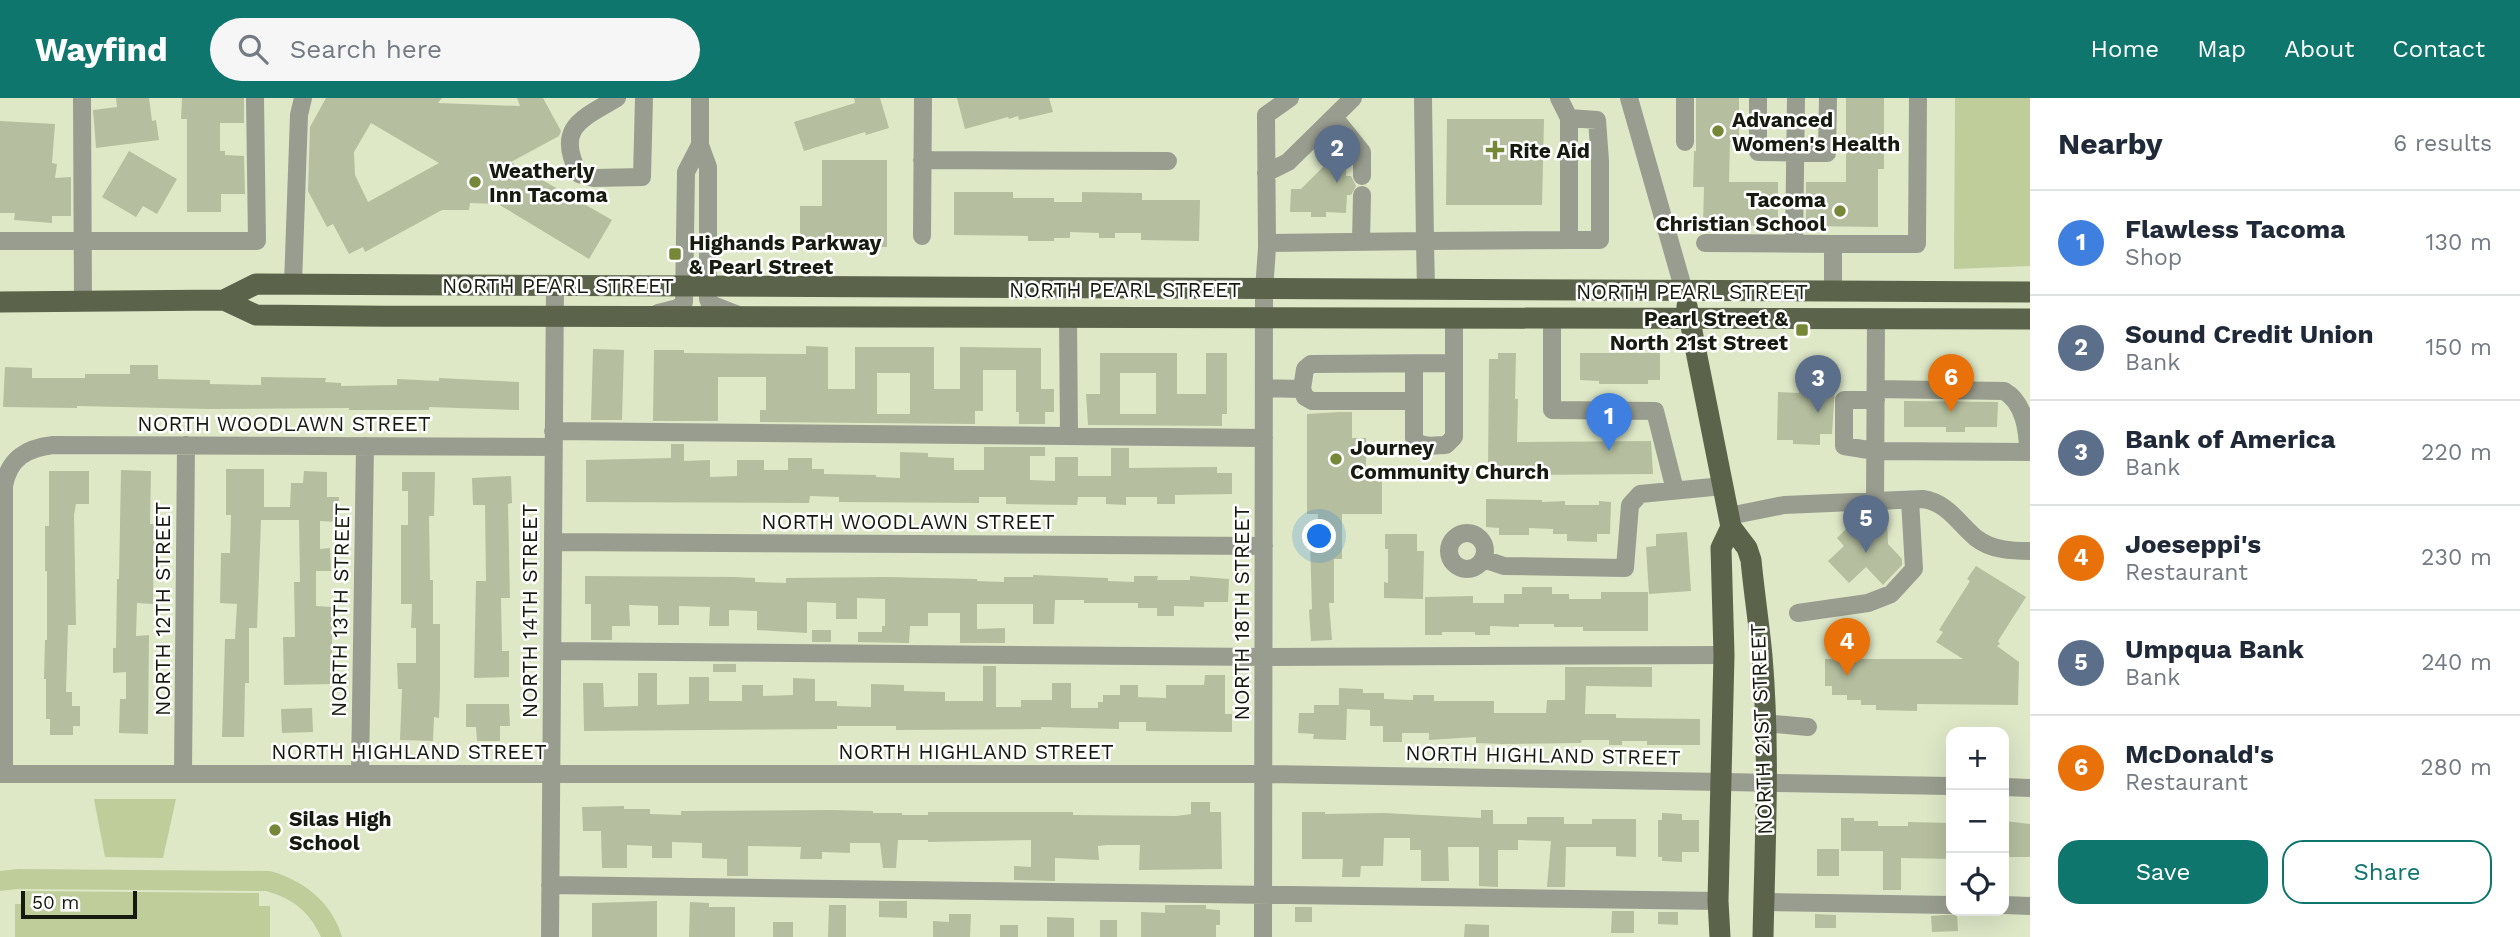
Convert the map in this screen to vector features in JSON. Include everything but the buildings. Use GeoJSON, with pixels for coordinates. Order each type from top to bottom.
{"type":"FeatureCollection","features":[{"type":"Feature","properties":{"kind":"main road","name":"NORTH PEARL STREET"},"geometry":{"type":"LineString","coordinates":[[224,300],[256,284],[2030,292]]}},
{"type":"Feature","properties":{"kind":"main road","name":"NORTH 21ST STREET"},"geometry":{"type":"LineString","coordinates":[[1684,290],[1730,522],[1747,548],[1751,560],[1762,657],[1765,723],[1763,937]]}},
{"type":"Feature","properties":{"kind":"main road","name":"NORTH PEARL STREET"},"geometry":{"type":"LineString","coordinates":[[0,302],[224,300],[256,315],[554,318],[2030,319]]}},
{"type":"Feature","properties":{"kind":"main road","name":"NORTH 21ST STREET"},"geometry":{"type":"LineString","coordinates":[[1720,937],[1718,901],[1724,655],[1721,548],[1730,522]]}},
{"type":"Feature","properties":{"kind":"street"},"geometry":{"type":"LineString","coordinates":[[82,98],[85,240],[83,301]]}},
{"type":"Feature","properties":{"kind":"street"},"geometry":{"type":"LineString","coordinates":[[0,242],[257,241],[255,98]]}},
{"type":"Feature","properties":{"kind":"street"},"geometry":{"type":"LineString","coordinates":[[293,284],[299,115],[303,98]]}},
{"type":"Feature","properties":{"kind":"street"},"geometry":{"type":"LineString","coordinates":[[617,98],[580,120],[572,128],[569,141],[571,158],[579,174],[594,178],[642,177],[644,98]]}},
{"type":"Feature","properties":{"kind":"street"},"geometry":{"type":"LineString","coordinates":[[700,98],[700,145],[708,167],[708,299],[710,304],[746,319]]}},
{"type":"Feature","properties":{"kind":"street"},"geometry":{"type":"LineString","coordinates":[[922,236],[923,98]]}},
{"type":"Feature","properties":{"kind":"street","name":"NORTH 18TH STREET"},"geometry":{"type":"LineString","coordinates":[[1263,937],[1266,115],[1290,98]]}},
{"type":"Feature","properties":{"kind":"street"},"geometry":{"type":"LineString","coordinates":[[1266,173],[1288,162],[1353,98]]}},
{"type":"Feature","properties":{"kind":"street"},"geometry":{"type":"LineString","coordinates":[[1423,98],[1426,290]]}},
{"type":"Feature","properties":{"kind":"street"},"geometry":{"type":"LineString","coordinates":[[1559,98],[1569,118],[1569,240]]}},
{"type":"Feature","properties":{"kind":"street"},"geometry":{"type":"LineString","coordinates":[[1629,98],[1684,290]]}},
{"type":"Feature","properties":{"kind":"street"},"geometry":{"type":"LineString","coordinates":[[1685,98],[1685,142]]}},
{"type":"Feature","properties":{"kind":"street"},"geometry":{"type":"LineString","coordinates":[[1758,98],[1758,152],[1795,153],[1827,153],[1828,98]]}},
{"type":"Feature","properties":{"kind":"street"},"geometry":{"type":"LineString","coordinates":[[1794,243],[1796,98]]}},
{"type":"Feature","properties":{"kind":"street"},"geometry":{"type":"LineString","coordinates":[[1705,243],[1917,244],[1918,98]]}},
{"type":"Feature","properties":{"kind":"street"},"geometry":{"type":"LineString","coordinates":[[1334,117],[1362,152],[1362,176]]}},
{"type":"Feature","properties":{"kind":"street"},"geometry":{"type":"LineString","coordinates":[[1267,243],[1600,240],[1597,120],[1569,118]]}},
{"type":"Feature","properties":{"kind":"street"},"geometry":{"type":"LineString","coordinates":[[636,317],[678,308],[684,302],[686,172],[700,145]]}},
{"type":"Feature","properties":{"kind":"street"},"geometry":{"type":"LineString","coordinates":[[922,160],[1168,161]]}},
{"type":"Feature","properties":{"kind":"street"},"geometry":{"type":"LineString","coordinates":[[1361,242],[1362,195]]}},
{"type":"Feature","properties":{"kind":"street"},"geometry":{"type":"LineString","coordinates":[[1833,244],[1833,291]]}},
{"type":"Feature","properties":{"kind":"street","name":"NORTH 14TH STREET"},"geometry":{"type":"LineString","coordinates":[[550,937],[555,286]]}},
{"type":"Feature","properties":{"kind":"street"},"geometry":{"type":"LineString","coordinates":[[1414,364],[1414,438],[1416,443],[1422,445],[1446,445],[1454,437],[1454,317]]}},
{"type":"Feature","properties":{"kind":"street"},"geometry":{"type":"LineString","coordinates":[[1552,317],[1552,410],[1655,411],[1675,490]]}},
{"type":"Feature","properties":{"kind":"street"},"geometry":{"type":"LineString","coordinates":[[1068,318],[1069,436]]}},
{"type":"Feature","properties":{"kind":"street"},"geometry":{"type":"LineString","coordinates":[[1875,501],[1876,318]]}},
{"type":"Feature","properties":{"kind":"street"},"geometry":{"type":"LineString","coordinates":[[1414,401],[1312,401],[1305,397],[1302,389],[1305,369],[1311,364],[1454,363]]}},
{"type":"Feature","properties":{"kind":"street"},"geometry":{"type":"LineString","coordinates":[[1264,388],[1302,389]]}},
{"type":"Feature","properties":{"kind":"street"},"geometry":{"type":"LineString","coordinates":[[2004,391],[2018,406],[2025,422],[2029,452],[1875,451],[1844,446],[1844,400],[1876,394],[2004,391]]}},
{"type":"Feature","properties":{"kind":"street","name":"NORTH WOODLAWN STREET"},"geometry":{"type":"LineString","coordinates":[[2,774],[4,494],[7,472],[17,458],[32,449],[53,445],[365,446],[553,439],[1069,436],[1264,438]]}},
{"type":"Feature","properties":{"kind":"street","name":"NORTH 12TH STREET"},"geometry":{"type":"LineString","coordinates":[[183,774],[186,445]]}},
{"type":"Feature","properties":{"kind":"street","name":"NORTH 13TH STREET"},"geometry":{"type":"LineString","coordinates":[[360,774],[365,446]]}},
{"type":"Feature","properties":{"kind":"street"},"geometry":{"type":"LineString","coordinates":[[1483,559],[1504,566],[1625,568],[1630,505],[1640,494],[1723,486]]}},
{"type":"Feature","properties":{"kind":"street"},"geometry":{"type":"LineString","coordinates":[[1730,522],[1784,505],[1923,499],[1941,503],[1978,539],[1989,545],[2014,551],[2030,551]]}},
{"type":"Feature","properties":{"kind":"street"},"geometry":{"type":"LineString","coordinates":[[1798,613],[1868,603],[1891,594],[1914,569],[1910,500]]}},
{"type":"Feature","properties":{"kind":"street","name":"NORTH WOODLAWN STREET"},"geometry":{"type":"LineString","coordinates":[[553,542],[1264,546]]}},
{"type":"Feature","properties":{"kind":"street"},"geometry":{"type":"LineString","coordinates":[[552,651],[1263,657],[1724,655]]}},
{"type":"Feature","properties":{"kind":"street"},"geometry":{"type":"LineString","coordinates":[[1765,723],[1808,727]]}},
{"type":"Feature","properties":{"kind":"street","name":"NORTH HIGHLAND STREET"},"geometry":{"type":"LineString","coordinates":[[2,774],[1263,774],[1946,786]]}},
{"type":"Feature","properties":{"kind":"street"},"geometry":{"type":"LineString","coordinates":[[2009,787],[2030,788]]}},
{"type":"Feature","properties":{"kind":"street"},"geometry":{"type":"LineString","coordinates":[[550,885],[1718,901]]}},
{"type":"Feature","properties":{"kind":"street"},"geometry":{"type":"LineString","coordinates":[[1763,902],[1946,905]]}},
{"type":"Feature","properties":{"kind":"street"},"geometry":{"type":"LineString","coordinates":[[2009,905],[2030,906]]}},
{"type":"Feature","properties":{"kind":"green space"},"geometry":{"type":"Polygon","coordinates":[[[1955,98],[2030,98],[2030,266],[1954,269],[1955,98]]]}},
{"type":"Feature","properties":{"kind":"green space"},"geometry":{"type":"Polygon","coordinates":[[[94,799],[176,799],[163,858],[105,857],[94,799]]]}},
{"type":"Feature","properties":{"kind":"green space"},"geometry":{"type":"Polygon","coordinates":[[[0,871],[270,871],[294,880],[315,894],[331,913],[342,937],[321,937],[299,907],[266,891],[0,891],[0,871]]]}},
{"type":"Feature","properties":{"kind":"green space"},"geometry":{"type":"Polygon","coordinates":[[[25,891],[259,893],[259,906],[270,906],[270,937],[15,937],[15,904],[25,904],[25,891]]]}},
{"type":"Feature","properties":{"kind":"place","name":"Advanced Women's Health"},"geometry":{"type":"Point","coordinates":[1718,131]}},
{"type":"Feature","properties":{"kind":"place","name":"Rite Aid"},"geometry":{"type":"Point","coordinates":[1495,150]}},
{"type":"Feature","properties":{"kind":"place","name":"Weatherly Inn Tacoma"},"geometry":{"type":"Point","coordinates":[475,182]}},
{"type":"Feature","properties":{"kind":"place","name":"Sound Credit Union"},"geometry":{"type":"Point","coordinates":[1337,183]}},
{"type":"Feature","properties":{"kind":"place","name":"Tacoma Christian School"},"geometry":{"type":"Point","coordinates":[1840,211]}},
{"type":"Feature","properties":{"kind":"place","name":"Highands Parkway & Pearl Street"},"geometry":{"type":"Point","coordinates":[675,254]}},
{"type":"Feature","properties":{"kind":"place","name":"Pearl Street & North 21st Street"},"geometry":{"type":"Point","coordinates":[1802,330]}},
{"type":"Feature","properties":{"kind":"place","name":"McDonald's"},"geometry":{"type":"Point","coordinates":[1951,412]}},
{"type":"Feature","properties":{"kind":"place","name":"Bank of America"},"geometry":{"type":"Point","coordinates":[1818,413]}},
{"type":"Feature","properties":{"kind":"place","name":"Flawless Tacoma"},"geometry":{"type":"Point","coordinates":[1609,451]}},
{"type":"Feature","properties":{"kind":"place","name":"Journey Community Church"},"geometry":{"type":"Point","coordinates":[1336,459]}},
{"type":"Feature","properties":{"kind":"place","name":"Umpqua Bank"},"geometry":{"type":"Point","coordinates":[1866,553]}},
{"type":"Feature","properties":{"kind":"place","name":"Joeseppi's"},"geometry":{"type":"Point","coordinates":[1847,676]}},
{"type":"Feature","properties":{"kind":"place","name":"Silas High School"},"geometry":{"type":"Point","coordinates":[275,830]}}]}
